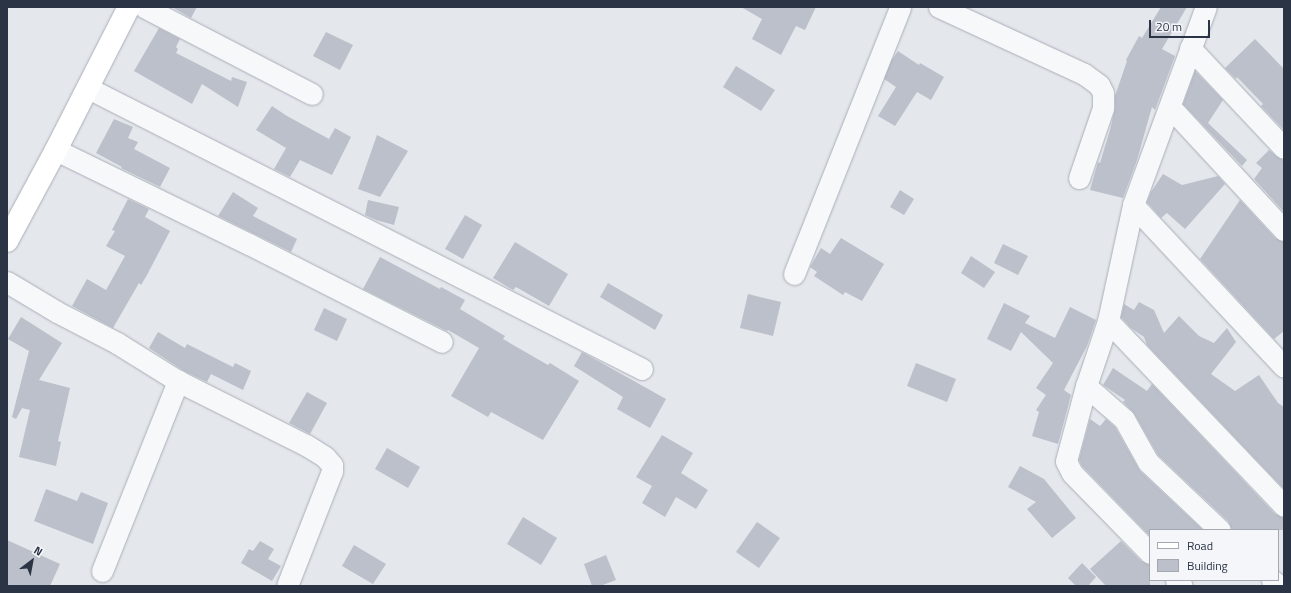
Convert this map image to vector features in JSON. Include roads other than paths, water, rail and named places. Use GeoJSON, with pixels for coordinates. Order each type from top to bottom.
{"type":"FeatureCollection","features":[{"type":"Feature","properties":{"kind":"main road"},"geometry":{"type":"LineString","coordinates":[[7,242],[129,7]]}},
{"type":"Feature","properties":{"kind":"street"},"geometry":{"type":"LineString","coordinates":[[144,7],[312,94]]}},
{"type":"Feature","properties":{"kind":"street"},"geometry":{"type":"LineString","coordinates":[[794,274],[900,7]]}},
{"type":"Feature","properties":{"kind":"street"},"geometry":{"type":"LineString","coordinates":[[1149,552],[1068,466],[1066,461],[1067,451],[1086,386],[1108,321],[1133,205],[1206,7]]}},
{"type":"Feature","properties":{"kind":"street"},"geometry":{"type":"LineString","coordinates":[[942,8],[1084,74],[1100,85],[1103,93],[1103,108],[1079,178]]}},
{"type":"Feature","properties":{"kind":"street"},"geometry":{"type":"LineString","coordinates":[[1190,48],[1284,148]]}},
{"type":"Feature","properties":{"kind":"street"},"geometry":{"type":"LineString","coordinates":[[88,88],[642,369]]}},
{"type":"Feature","properties":{"kind":"street"},"geometry":{"type":"LineString","coordinates":[[1170,107],[1284,230]]}},
{"type":"Feature","properties":{"kind":"street"},"geometry":{"type":"LineString","coordinates":[[56,150],[249,244],[442,342]]}},
{"type":"Feature","properties":{"kind":"street"},"geometry":{"type":"LineString","coordinates":[[1133,205],[1284,367]]}},
{"type":"Feature","properties":{"kind":"street"},"geometry":{"type":"LineString","coordinates":[[7,282],[57,312],[117,343],[178,381],[306,445],[325,457],[332,465],[332,471],[286,586]]}},
{"type":"Feature","properties":{"kind":"street"},"geometry":{"type":"LineString","coordinates":[[1108,321],[1284,506]]}},
{"type":"Feature","properties":{"kind":"street"},"geometry":{"type":"LineString","coordinates":[[102,570],[178,381]]}},
{"type":"Feature","properties":{"kind":"street"},"geometry":{"type":"LineString","coordinates":[[1086,386],[1124,419],[1148,462],[1219,529]]}}]}
